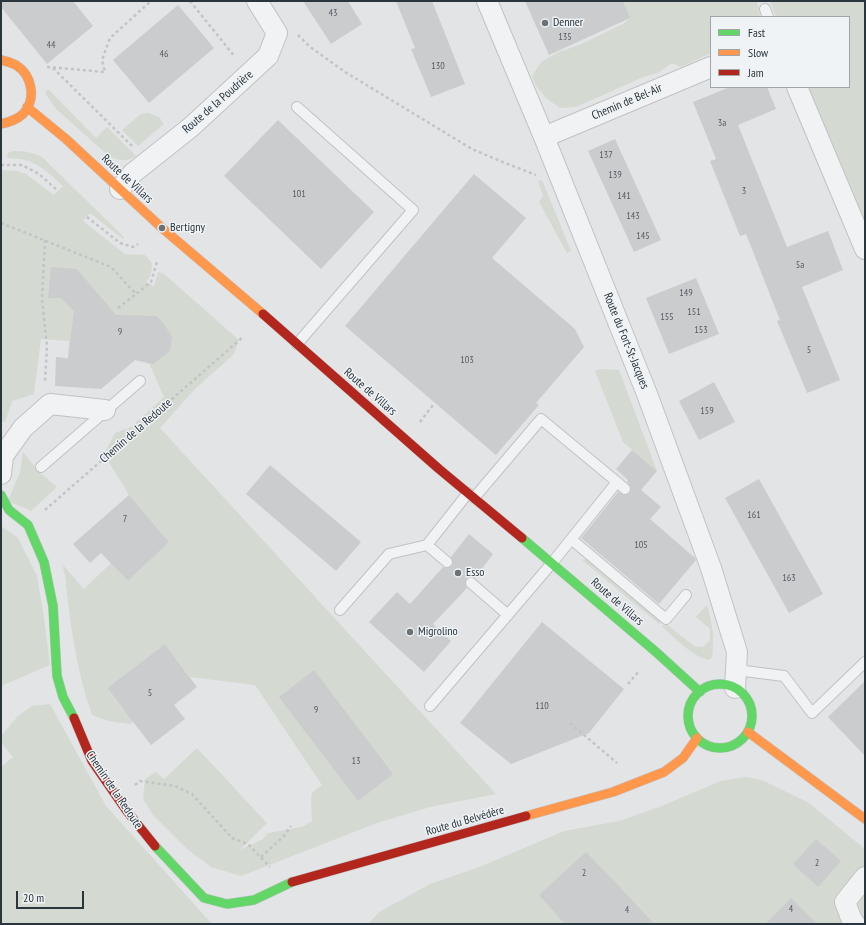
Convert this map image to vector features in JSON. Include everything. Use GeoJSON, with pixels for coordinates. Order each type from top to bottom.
{"type":"FeatureCollection","features":[{"type":"Feature","properties":{"kind":"main road"},"geometry":{"type":"LineString","coordinates":[[1,60],[16,64],[27,76],[32,92],[30,102],[23,113],[13,121],[1,124]]}},
{"type":"Feature","properties":{"kind":"main road","name":"Route de Villars"},"geometry":{"type":"LineString","coordinates":[[27,107],[66,139],[162,228],[471,496],[656,652],[700,692]]}},
{"type":"Feature","properties":{"kind":"main road","name":"Chemin de la Redoute"},"geometry":{"type":"LineString","coordinates":[[1,495],[9,510],[28,525],[44,562],[53,606],[57,676],[63,697],[71,711],[92,761],[148,840],[204,898],[227,904]]}},
{"type":"Feature","properties":{"kind":"main road"},"geometry":{"type":"LineString","coordinates":[[735,679],[751,707],[752,720],[748,732],[738,743],[724,748],[710,746],[703,743],[697,738],[688,720],[689,709],[693,700],[700,692],[708,687],[726,685],[735,679]]}},
{"type":"Feature","properties":{"kind":"main road"},"geometry":{"type":"LineString","coordinates":[[748,732],[865,819]]}},
{"type":"Feature","properties":{"kind":"main road","name":"Route du Belvédère"},"geometry":{"type":"LineString","coordinates":[[227,904],[254,900],[294,881],[613,792],[664,772],[683,758],[697,738]]}},
{"type":"Feature","properties":{"kind":"street"},"geometry":{"type":"LineString","coordinates":[[256,1],[277,33]]}},
{"type":"Feature","properties":{"kind":"street","name":"Route du Fort-St-Jacques"},"geometry":{"type":"LineString","coordinates":[[487,1],[544,137],[647,394],[711,568],[737,652],[735,679]]}},
{"type":"Feature","properties":{"kind":"street","name":"Route de la Poudrière"},"geometry":{"type":"LineString","coordinates":[[120,189],[133,173],[191,127],[250,74],[268,56],[277,33]]}},
{"type":"Feature","properties":{"kind":"street","name":"Chemin de Bel-Air"},"geometry":{"type":"LineString","coordinates":[[544,137],[710,67]]}},
{"type":"Feature","properties":{"kind":"street"},"geometry":{"type":"LineString","coordinates":[[797,88],[865,249]]}},
{"type":"Feature","properties":{"kind":"street"},"geometry":{"type":"LineString","coordinates":[[1,474],[3,456],[24,428],[50,404],[105,410]]}},
{"type":"Feature","properties":{"kind":"street"},"geometry":{"type":"LineString","coordinates":[[856,924],[851,918],[845,902],[865,877]]}},
{"type":"Feature","properties":{"kind":"lane"},"geometry":{"type":"LineString","coordinates":[[297,107],[413,210],[297,344]]}},
{"type":"Feature","properties":{"kind":"lane"},"geometry":{"type":"LineString","coordinates":[[41,467],[140,381]]}},
{"type":"Feature","properties":{"kind":"lane"},"geometry":{"type":"LineString","coordinates":[[340,610],[390,554],[427,545],[541,419],[625,489]]}},
{"type":"Feature","properties":{"kind":"lane"},"geometry":{"type":"LineString","coordinates":[[430,706],[552,563],[617,482]]}},
{"type":"Feature","properties":{"kind":"lane"},"geometry":{"type":"LineString","coordinates":[[1,510],[28,525]]}},
{"type":"Feature","properties":{"kind":"lane"},"geometry":{"type":"LineString","coordinates":[[571,539],[666,619],[686,595]]}},
{"type":"Feature","properties":{"kind":"lane"},"geometry":{"type":"LineString","coordinates":[[427,545],[447,562]]}},
{"type":"Feature","properties":{"kind":"lane"},"geometry":{"type":"LineString","coordinates":[[471,583],[508,615]]}},
{"type":"Feature","properties":{"kind":"lane"},"geometry":{"type":"LineString","coordinates":[[735,679],[784,676],[812,713],[865,662]]}},
{"type":"Feature","properties":{"kind":"path"},"geometry":{"type":"LineString","coordinates":[[41,67],[105,72],[102,60],[110,38],[152,1]]}},
{"type":"Feature","properties":{"kind":"path"},"geometry":{"type":"LineString","coordinates":[[190,1],[250,74]]}},
{"type":"Feature","properties":{"kind":"path"},"geometry":{"type":"LineString","coordinates":[[277,33],[296,33],[309,46],[345,72],[472,149],[542,177]]}},
{"type":"Feature","properties":{"kind":"path"},"geometry":{"type":"LineString","coordinates":[[53,68],[148,160]]}},
{"type":"Feature","properties":{"kind":"path"},"geometry":{"type":"LineString","coordinates":[[1,165],[22,165],[39,174],[57,190]]}},
{"type":"Feature","properties":{"kind":"path"},"geometry":{"type":"LineString","coordinates":[[87,217],[120,243],[133,247],[138,244]]}},
{"type":"Feature","properties":{"kind":"path"},"geometry":{"type":"LineString","coordinates":[[1,223],[111,267],[136,294]]}},
{"type":"Feature","properties":{"kind":"path"},"geometry":{"type":"LineString","coordinates":[[44,240],[42,299],[47,346],[44,395],[50,404]]}},
{"type":"Feature","properties":{"kind":"path"},"geometry":{"type":"LineString","coordinates":[[118,308],[151,282],[157,262]]}},
{"type":"Feature","properties":{"kind":"path","name":"Chemin de la Redoute"},"geometry":{"type":"LineString","coordinates":[[28,525],[243,337]]}},
{"type":"Feature","properties":{"kind":"path"},"geometry":{"type":"LineString","coordinates":[[417,425],[433,405]]}},
{"type":"Feature","properties":{"kind":"path"},"geometry":{"type":"LineString","coordinates":[[628,684],[639,671]]}},
{"type":"Feature","properties":{"kind":"path"},"geometry":{"type":"LineString","coordinates":[[570,723],[617,763]]}},
{"type":"Feature","properties":{"kind":"path"},"geometry":{"type":"LineString","coordinates":[[132,788],[140,781],[175,786],[192,794],[232,838],[248,844],[272,869]]}},
{"type":"Feature","properties":{"kind":"path"},"geometry":{"type":"LineString","coordinates":[[261,857],[284,836],[291,826]]}},
{"type":"Feature","properties":{"kind":"shaded area"},"geometry":{"type":"Polygon","coordinates":[[[623,1],[757,1],[760,16],[710,16],[710,53],[681,67],[672,63],[658,73],[643,77],[576,107],[560,108],[546,98],[536,86],[532,76],[541,62],[559,52],[579,45],[623,24],[630,18],[623,1]]]}},
{"type":"Feature","properties":{"kind":"shaded area"},"geometry":{"type":"Polygon","coordinates":[[[770,1],[865,1],[865,225],[806,88],[850,88],[850,16],[776,16],[770,1]]]}},
{"type":"Feature","properties":{"kind":"shaded area"},"geometry":{"type":"Polygon","coordinates":[[[48,89],[96,138],[107,127],[136,156],[122,160],[109,156],[56,109],[45,93],[48,89]]]}},
{"type":"Feature","properties":{"kind":"shaded area"},"geometry":{"type":"Polygon","coordinates":[[[148,113],[159,117],[164,124],[138,146],[122,130],[141,114],[148,113]]]}},
{"type":"Feature","properties":{"kind":"shaded area"},"geometry":{"type":"Polygon","coordinates":[[[13,151],[28,152],[42,157],[124,237],[123,239],[90,213],[83,221],[125,254],[145,255],[152,263],[151,274],[146,282],[154,286],[158,272],[163,273],[239,340],[234,354],[194,390],[160,428],[496,794],[430,807],[377,823],[241,876],[211,867],[187,849],[153,815],[143,799],[145,779],[156,772],[164,779],[197,748],[267,823],[240,850],[263,839],[268,833],[302,827],[312,821],[312,793],[322,785],[255,685],[190,677],[165,644],[107,688],[121,707],[133,698],[148,717],[129,724],[108,721],[92,715],[86,698],[78,663],[65,575],[62,564],[84,589],[111,563],[128,581],[169,542],[129,495],[104,454],[115,433],[131,427],[164,397],[149,363],[135,360],[101,389],[56,381],[56,357],[68,358],[69,341],[41,339],[34,394],[12,401],[5,422],[1,422],[1,170],[17,171],[26,174],[54,195],[63,186],[32,162],[7,158],[8,153],[13,151]]]}},
{"type":"Feature","properties":{"kind":"shaded area"},"geometry":{"type":"Polygon","coordinates":[[[542,180],[571,251],[567,253],[539,202],[543,196],[538,181],[542,180]]]}},
{"type":"Feature","properties":{"kind":"shaded area"},"geometry":{"type":"Polygon","coordinates":[[[601,369],[619,370],[657,471],[623,442],[595,371],[601,369]]]}},
{"type":"Feature","properties":{"kind":"shaded area"},"geometry":{"type":"Polygon","coordinates":[[[23,452],[39,472],[57,487],[31,511],[8,501],[20,472],[23,452]]]}},
{"type":"Feature","properties":{"kind":"shaded area"},"geometry":{"type":"Polygon","coordinates":[[[1,526],[18,538],[37,576],[50,665],[1,686],[1,526]]]}},
{"type":"Feature","properties":{"kind":"shaded area"},"geometry":{"type":"Polygon","coordinates":[[[586,559],[662,621],[659,624],[582,560],[586,559]]]}},
{"type":"Feature","properties":{"kind":"shaded area"},"geometry":{"type":"Polygon","coordinates":[[[707,605],[712,624],[713,637],[712,657],[709,660],[690,651],[662,627],[665,623],[694,646],[703,647],[710,640],[710,629],[696,617],[707,605]]]}},
{"type":"Feature","properties":{"kind":"shaded area"},"geometry":{"type":"Polygon","coordinates":[[[50,704],[106,806],[212,924],[1,924],[1,767],[13,757],[1,742],[1,736],[18,716],[32,706],[50,704]]]}},
{"type":"Feature","properties":{"kind":"shaded area"},"geometry":{"type":"Polygon","coordinates":[[[746,777],[762,780],[809,803],[865,849],[865,924],[368,924],[379,912],[430,884],[482,866],[564,831],[619,821],[659,807],[721,781],[746,777]]]}},
{"type":"Feature","properties":{"kind":"building"},"geometry":{"type":"Polygon","coordinates":[[[1,1],[73,1],[93,26],[47,64],[1,7],[1,1]]]}},
{"type":"Feature","properties":{"kind":"building"},"geometry":{"type":"Polygon","coordinates":[[[303,1],[348,1],[362,24],[331,44],[303,1]]]}},
{"type":"Feature","properties":{"kind":"building"},"geometry":{"type":"Polygon","coordinates":[[[396,1],[432,1],[465,84],[431,97],[411,49],[415,48],[396,1]]]}},
{"type":"Feature","properties":{"kind":"building"},"geometry":{"type":"Polygon","coordinates":[[[525,1],[623,1],[630,18],[549,55],[525,1]]]}},
{"type":"Feature","properties":{"kind":"building"},"geometry":{"type":"Polygon","coordinates":[[[178,5],[214,48],[149,103],[113,60],[178,5]]]}},
{"type":"Feature","properties":{"kind":"building"},"geometry":{"type":"Polygon","coordinates":[[[728,88],[767,88],[776,109],[738,125],[787,247],[828,231],[843,270],[802,287],[840,380],[807,393],[777,321],[780,320],[746,234],[740,236],[710,161],[716,159],[693,102],[728,88]]]}},
{"type":"Feature","properties":{"kind":"building"},"geometry":{"type":"Polygon","coordinates":[[[278,120],[374,212],[321,269],[224,176],[278,120]]]}},
{"type":"Feature","properties":{"kind":"building"},"geometry":{"type":"Polygon","coordinates":[[[615,139],[661,240],[634,252],[588,151],[615,139]]]}},
{"type":"Feature","properties":{"kind":"building"},"geometry":{"type":"Polygon","coordinates":[[[474,174],[526,218],[492,258],[575,329],[584,347],[536,403],[539,405],[496,455],[345,326],[474,174]]]}},
{"type":"Feature","properties":{"kind":"building"},"geometry":{"type":"Polygon","coordinates":[[[51,267],[77,269],[116,315],[157,316],[172,337],[170,351],[153,364],[135,360],[101,389],[55,386],[56,357],[68,359],[74,311],[61,298],[48,298],[51,267]]]}},
{"type":"Feature","properties":{"kind":"building"},"geometry":{"type":"Polygon","coordinates":[[[696,278],[719,334],[669,354],[646,298],[696,278]]]}},
{"type":"Feature","properties":{"kind":"building"},"geometry":{"type":"Polygon","coordinates":[[[714,382],[735,422],[699,440],[679,401],[714,382]]]}},
{"type":"Feature","properties":{"kind":"building"},"geometry":{"type":"Polygon","coordinates":[[[632,450],[657,471],[641,490],[661,507],[650,519],[696,560],[659,604],[581,538],[618,492],[624,495],[630,493],[631,487],[627,482],[628,480],[616,469],[632,450]]]}},
{"type":"Feature","properties":{"kind":"building"},"geometry":{"type":"Polygon","coordinates":[[[270,465],[361,542],[336,571],[246,494],[270,465]]]}},
{"type":"Feature","properties":{"kind":"building"},"geometry":{"type":"Polygon","coordinates":[[[759,479],[823,594],[789,613],[725,498],[759,479]]]}},
{"type":"Feature","properties":{"kind":"building"},"geometry":{"type":"Polygon","coordinates":[[[129,495],[169,542],[128,581],[101,553],[90,563],[73,544],[129,495]]]}},
{"type":"Feature","properties":{"kind":"building"},"geometry":{"type":"Polygon","coordinates":[[[469,534],[493,554],[475,578],[469,577],[466,579],[465,585],[467,588],[433,624],[451,641],[424,672],[369,622],[397,592],[410,604],[443,567],[446,568],[452,566],[453,563],[451,557],[469,534]]]}},
{"type":"Feature","properties":{"kind":"building"},"geometry":{"type":"Polygon","coordinates":[[[542,622],[624,689],[589,733],[511,764],[460,723],[542,622]]]}},
{"type":"Feature","properties":{"kind":"building"},"geometry":{"type":"Polygon","coordinates":[[[165,644],[197,687],[174,705],[185,719],[151,745],[107,688],[165,644]]]}},
{"type":"Feature","properties":{"kind":"building"},"geometry":{"type":"Polygon","coordinates":[[[314,670],[393,774],[358,801],[279,697],[314,670]]]}},
{"type":"Feature","properties":{"kind":"building"},"geometry":{"type":"Polygon","coordinates":[[[865,681],[865,756],[828,717],[865,681]]]}},
{"type":"Feature","properties":{"kind":"building"},"geometry":{"type":"Polygon","coordinates":[[[816,839],[841,861],[818,887],[793,864],[816,839]]]}},
{"type":"Feature","properties":{"kind":"building"},"geometry":{"type":"Polygon","coordinates":[[[586,852],[654,924],[565,924],[539,895],[586,852]]]}},
{"type":"Feature","properties":{"kind":"building"},"geometry":{"type":"Polygon","coordinates":[[[791,898],[817,924],[765,924],[791,898]]]}},
{"type":"Feature","properties":{"kind":"traffic: fast"},"geometry":{"type":"LineString","coordinates":[[1,495],[9,510],[28,525],[44,562],[53,606],[57,676],[63,697],[74,718]]}},
{"type":"Feature","properties":{"kind":"traffic: fast"},"geometry":{"type":"LineString","coordinates":[[522,538],[656,652],[700,692]]}},
{"type":"Feature","properties":{"kind":"traffic: fast"},"geometry":{"type":"LineString","coordinates":[[720,684],[738,690],[746,698],[752,716],[746,734],[738,742],[720,748],[702,742],[694,734],[688,716],[694,698],[702,690],[720,684]]}},
{"type":"Feature","properties":{"kind":"traffic: fast"},"geometry":{"type":"LineString","coordinates":[[155,846],[204,898],[227,904],[254,900],[292,882]]}},
{"type":"Feature","properties":{"kind":"traffic: slow"},"geometry":{"type":"LineString","coordinates":[[1,60],[14,64],[21,69],[26,75],[31,88],[30,101],[23,114],[10,122],[1,124]]}},
{"type":"Feature","properties":{"kind":"traffic: slow"},"geometry":{"type":"LineString","coordinates":[[27,107],[66,139],[162,228],[263,314]]}},
{"type":"Feature","properties":{"kind":"traffic: slow"},"geometry":{"type":"LineString","coordinates":[[748,732],[865,819]]}},
{"type":"Feature","properties":{"kind":"traffic: slow"},"geometry":{"type":"LineString","coordinates":[[526,816],[613,792],[664,772],[683,758],[697,738]]}},
{"type":"Feature","properties":{"kind":"traffic: jam"},"geometry":{"type":"LineString","coordinates":[[263,314],[439,469],[522,538]]}},
{"type":"Feature","properties":{"kind":"traffic: jam"},"geometry":{"type":"LineString","coordinates":[[74,718],[92,761],[126,810],[155,846]]}},
{"type":"Feature","properties":{"kind":"traffic: jam"},"geometry":{"type":"LineString","coordinates":[[292,882],[526,816]]}},
{"type":"Feature","properties":{"kind":"place","name":"Denner"},"geometry":{"type":"Point","coordinates":[545,23]}},
{"type":"Feature","properties":{"kind":"place","name":"Bertigny"},"geometry":{"type":"Point","coordinates":[162,228]}},
{"type":"Feature","properties":{"kind":"place","name":"Esso"},"geometry":{"type":"Point","coordinates":[458,573]}},
{"type":"Feature","properties":{"kind":"place","name":"Migrolino"},"geometry":{"type":"Point","coordinates":[410,632]}}]}
